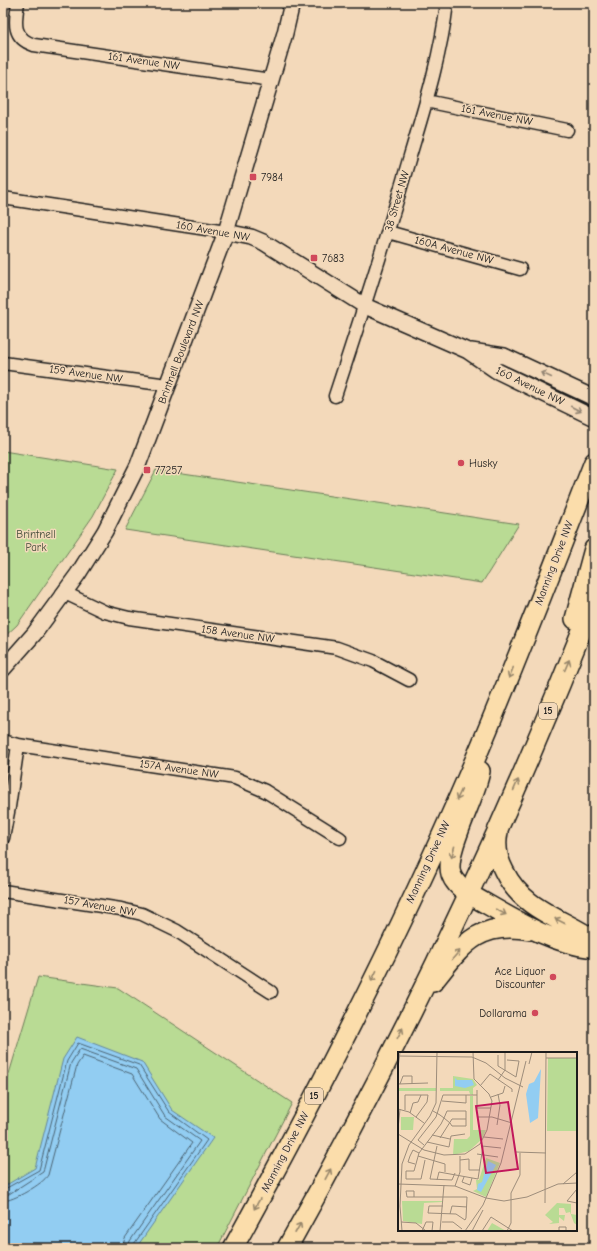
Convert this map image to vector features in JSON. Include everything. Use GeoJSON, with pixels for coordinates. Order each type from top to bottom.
{"type":"FeatureCollection","features":[{"type":"Feature","properties":{"kind":"main road","name":"Manning Drive NW"},"geometry":{"type":"LineString","coordinates":[[233,1248],[308,1108],[391,941],[486,734],[526,637],[594,462]]}},
{"type":"Feature","properties":{"kind":"main road"},"geometry":{"type":"LineString","coordinates":[[578,640],[574,622],[594,549]]}},
{"type":"Feature","properties":{"kind":"main road","name":"15"},"geometry":{"type":"LineString","coordinates":[[501,821],[594,600]]}},
{"type":"Feature","properties":{"kind":"main road"},"geometry":{"type":"LineString","coordinates":[[486,734],[478,784],[458,836],[452,857],[451,874],[457,885],[467,893],[541,932],[576,947],[594,948]]}},
{"type":"Feature","properties":{"kind":"main road"},"geometry":{"type":"LineString","coordinates":[[287,1248],[413,1007],[501,821]]}},
{"type":"Feature","properties":{"kind":"main road"},"geometry":{"type":"LineString","coordinates":[[501,821],[496,844],[498,858],[510,884],[522,897],[538,910],[594,940]]}},
{"type":"Feature","properties":{"kind":"main road"},"geometry":{"type":"LineString","coordinates":[[413,1007],[455,956],[468,942],[478,936],[496,929],[510,928],[541,932]]}},
{"type":"Feature","properties":{"kind":"street","name":"161 Avenue NW"},"geometry":{"type":"LineString","coordinates":[[18,3],[15,25],[16,32],[20,37],[34,45],[271,80]]}},
{"type":"Feature","properties":{"kind":"street","name":"Brintnell Boulevard NW"},"geometry":{"type":"LineString","coordinates":[[3,669],[34,634],[65,593],[91,554],[138,465],[226,232],[289,20],[292,3]]}},
{"type":"Feature","properties":{"kind":"street","name":"38 Street NW"},"geometry":{"type":"LineString","coordinates":[[335,396],[388,232],[426,101],[439,52],[447,3]]}},
{"type":"Feature","properties":{"kind":"street","name":"161 Avenue NW"},"geometry":{"type":"LineString","coordinates":[[426,101],[567,130]]}},
{"type":"Feature","properties":{"kind":"street","name":"160 Avenue NW"},"geometry":{"type":"LineString","coordinates":[[3,198],[251,237],[263,242],[364,306],[468,351],[497,371],[594,418]]}},
{"type":"Feature","properties":{"kind":"street","name":"160A Avenue NW"},"geometry":{"type":"LineString","coordinates":[[388,232],[520,268]]}},
{"type":"Feature","properties":{"kind":"street","name":"160 Avenue NW"},"geometry":{"type":"LineString","coordinates":[[468,351],[504,356],[594,398]]}},
{"type":"Feature","properties":{"kind":"street","name":"159 Avenue NW"},"geometry":{"type":"LineString","coordinates":[[3,363],[168,385]]}},
{"type":"Feature","properties":{"kind":"street","name":"158 Avenue NW"},"geometry":{"type":"LineString","coordinates":[[65,593],[105,612],[135,620],[337,648],[373,660],[409,680]]}},
{"type":"Feature","properties":{"kind":"street","name":"157A Avenue NW"},"geometry":{"type":"LineString","coordinates":[[3,741],[18,745],[235,778],[265,791],[340,838]]}},
{"type":"Feature","properties":{"kind":"street"},"geometry":{"type":"LineString","coordinates":[[3,838],[10,807],[18,745]]}},
{"type":"Feature","properties":{"kind":"street","name":"157 Avenue NW"},"geometry":{"type":"LineString","coordinates":[[3,891],[121,909],[142,914],[177,931],[271,992]]}},
{"type":"Feature","properties":{"kind":"green space","name":"Brintnell Park"},"geometry":{"type":"Polygon","coordinates":[[[3,451],[118,469],[93,516],[17,625],[3,638],[3,451]]]}},
{"type":"Feature","properties":{"kind":"green space"},"geometry":{"type":"Polygon","coordinates":[[[156,470],[519,524],[482,583],[125,530],[156,470]]]}},
{"type":"Feature","properties":{"kind":"green space"},"geometry":{"type":"Polygon","coordinates":[[[38,977],[118,988],[292,1103],[217,1248],[3,1248],[3,1094],[38,977]]]}},
{"type":"Feature","properties":{"kind":"water"},"geometry":{"type":"Polygon","coordinates":[[[77,1037],[142,1062],[172,1110],[213,1138],[136,1248],[3,1248],[3,1187],[35,1168],[63,1059],[77,1037]]]}},
{"type":"Feature","properties":{"kind":"place","name":"7984"},"geometry":{"type":"Point","coordinates":[253,177]}},
{"type":"Feature","properties":{"kind":"place","name":"7683"},"geometry":{"type":"Point","coordinates":[314,258]}},
{"type":"Feature","properties":{"kind":"place","name":"Husky"},"geometry":{"type":"Point","coordinates":[461,463]}},
{"type":"Feature","properties":{"kind":"place","name":"77257"},"geometry":{"type":"Point","coordinates":[147,470]}},
{"type":"Feature","properties":{"kind":"place","name":"Ace Liquor Discounter"},"geometry":{"type":"Point","coordinates":[553,977]}},
{"type":"Feature","properties":{"kind":"place","name":"Dollarama"},"geometry":{"type":"Point","coordinates":[535,1013]}}]}
